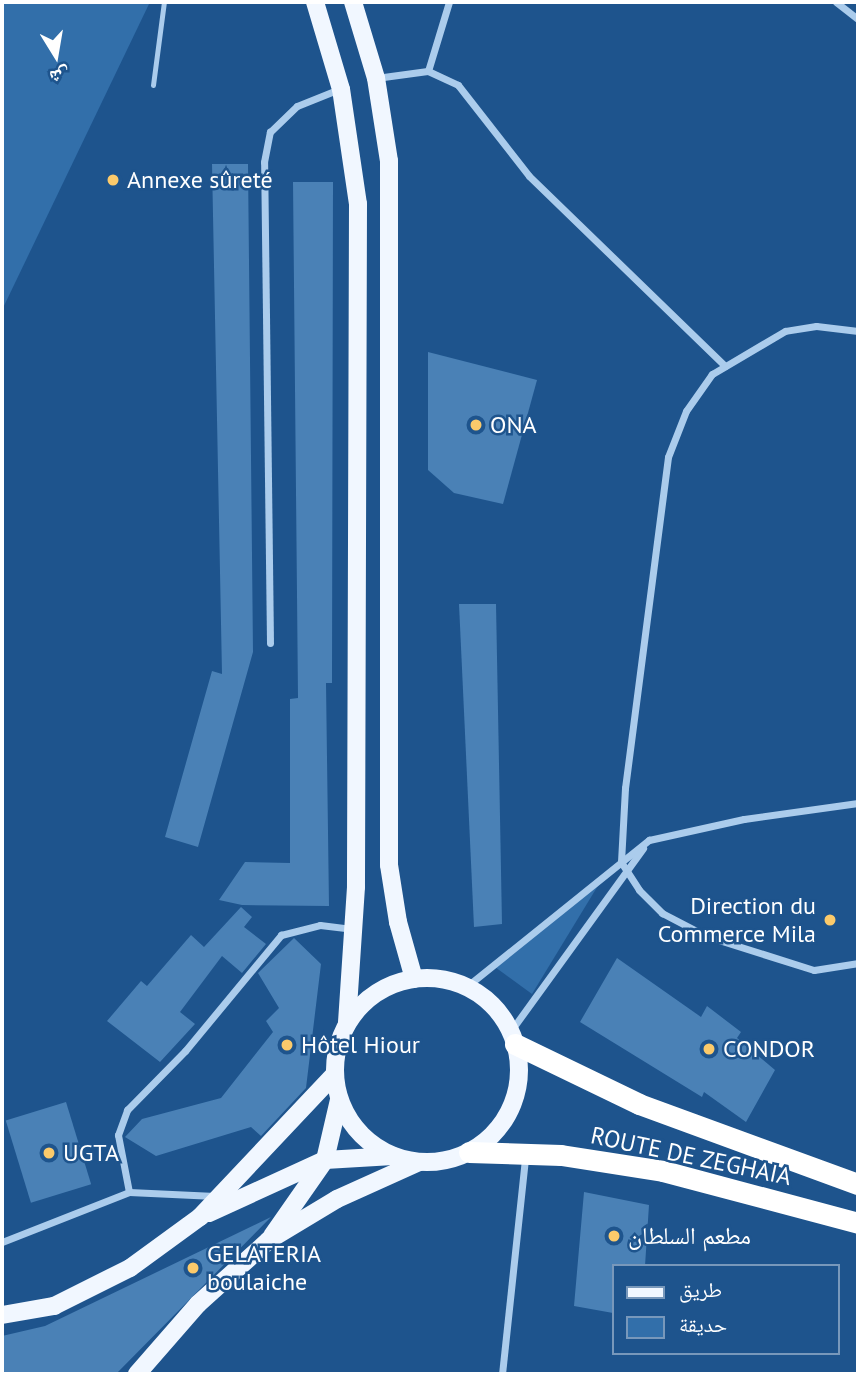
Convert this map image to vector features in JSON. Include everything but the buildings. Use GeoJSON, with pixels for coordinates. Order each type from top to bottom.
{"type":"FeatureCollection","features":[{"type":"Feature","properties":{"kind":"highway"},"geometry":{"type":"LineString","coordinates":[[512,1038],[639,1104],[858,1184]]}},
{"type":"Feature","properties":{"kind":"highway","name":"ROUTE DE ZEGHAIA"},"geometry":{"type":"LineString","coordinates":[[469,1152],[525,1154],[663,1171],[858,1223]]}},
{"type":"Feature","properties":{"kind":"main road"},"geometry":{"type":"LineString","coordinates":[[315,2],[341,89],[358,204],[355,929],[347,1024],[337,1049],[334,1075],[339,1100],[351,1124],[370,1143],[393,1156]]}},
{"type":"Feature","properties":{"kind":"main road"},"geometry":{"type":"LineString","coordinates":[[353,2],[376,78],[389,161],[392,239],[389,866],[398,922],[414,979]]}},
{"type":"Feature","properties":{"kind":"main road"},"geometry":{"type":"LineString","coordinates":[[200,1217],[324,1160],[393,1156],[419,1162],[444,1161],[469,1152],[490,1138],[516,1095],[519,1069],[512,1038],[488,1001],[466,987],[441,979],[414,979],[376,995],[347,1024]]}},
{"type":"Feature","properties":{"kind":"main road"},"geometry":{"type":"LineString","coordinates":[[2,1315],[54,1306],[130,1268],[200,1217],[334,1075]]}},
{"type":"Feature","properties":{"kind":"main road"},"geometry":{"type":"LineString","coordinates":[[270,1240],[324,1160],[339,1100]]}},
{"type":"Feature","properties":{"kind":"main road"},"geometry":{"type":"LineString","coordinates":[[137,1374],[198,1304],[270,1240],[337,1199],[419,1162]]}},
{"type":"Feature","properties":{"kind":"street"},"geometry":{"type":"LineString","coordinates":[[428,71],[449,2]]}},
{"type":"Feature","properties":{"kind":"street"},"geometry":{"type":"LineString","coordinates":[[836,2],[858,19]]}},
{"type":"Feature","properties":{"kind":"street"},"geometry":{"type":"LineString","coordinates":[[376,78],[428,71],[458,85],[529,176],[724,366]]}},
{"type":"Feature","properties":{"kind":"street"},"geometry":{"type":"LineString","coordinates":[[270,643],[264,162],[270,132],[297,106],[341,89]]}},
{"type":"Feature","properties":{"kind":"street"},"geometry":{"type":"LineString","coordinates":[[858,331],[816,326],[785,331],[712,374],[686,411],[668,457],[625,788],[621,862],[662,913],[706,936],[814,970],[858,963]]}},
{"type":"Feature","properties":{"kind":"street"},"geometry":{"type":"LineString","coordinates":[[466,987],[649,840],[719,824],[858,803]]}},
{"type":"Feature","properties":{"kind":"street"},"geometry":{"type":"LineString","coordinates":[[512,1038],[649,840]]}},
{"type":"Feature","properties":{"kind":"street"},"geometry":{"type":"LineString","coordinates":[[129,1192],[118,1135],[127,1110],[185,1051],[281,935],[320,925],[355,929]]}},
{"type":"Feature","properties":{"kind":"street"},"geometry":{"type":"LineString","coordinates":[[502,1374],[525,1154]]}},
{"type":"Feature","properties":{"kind":"street"},"geometry":{"type":"LineString","coordinates":[[2,1242],[129,1192],[220,1197]]}},
{"type":"Feature","properties":{"kind":"lane"},"geometry":{"type":"LineString","coordinates":[[153,85],[164,2]]}},
{"type":"Feature","properties":{"kind":"green space"},"geometry":{"type":"Polygon","coordinates":[[[2,2],[149,4],[2,310],[2,2]]]}},
{"type":"Feature","properties":{"kind":"green space"},"geometry":{"type":"Polygon","coordinates":[[[599,884],[532,994],[495,967],[599,884]]]}},
{"type":"Feature","properties":{"kind":"place","name":"Annexe sûreté"},"geometry":{"type":"Point","coordinates":[113,180]}},
{"type":"Feature","properties":{"kind":"place","name":"ONA"},"geometry":{"type":"Point","coordinates":[476,425]}},
{"type":"Feature","properties":{"kind":"place","name":"Direction du Commerce Mila"},"geometry":{"type":"Point","coordinates":[830,920]}},
{"type":"Feature","properties":{"kind":"place","name":"Hôtel Hiour"},"geometry":{"type":"Point","coordinates":[287,1045]}},
{"type":"Feature","properties":{"kind":"place","name":"CONDOR"},"geometry":{"type":"Point","coordinates":[709,1049]}},
{"type":"Feature","properties":{"kind":"place","name":"UGTA"},"geometry":{"type":"Point","coordinates":[49,1153]}},
{"type":"Feature","properties":{"kind":"place","name":"مطعم السلطان"},"geometry":{"type":"Point","coordinates":[614,1236]}},
{"type":"Feature","properties":{"kind":"place","name":"GELATERIA boulaiche"},"geometry":{"type":"Point","coordinates":[193,1268]}}]}
